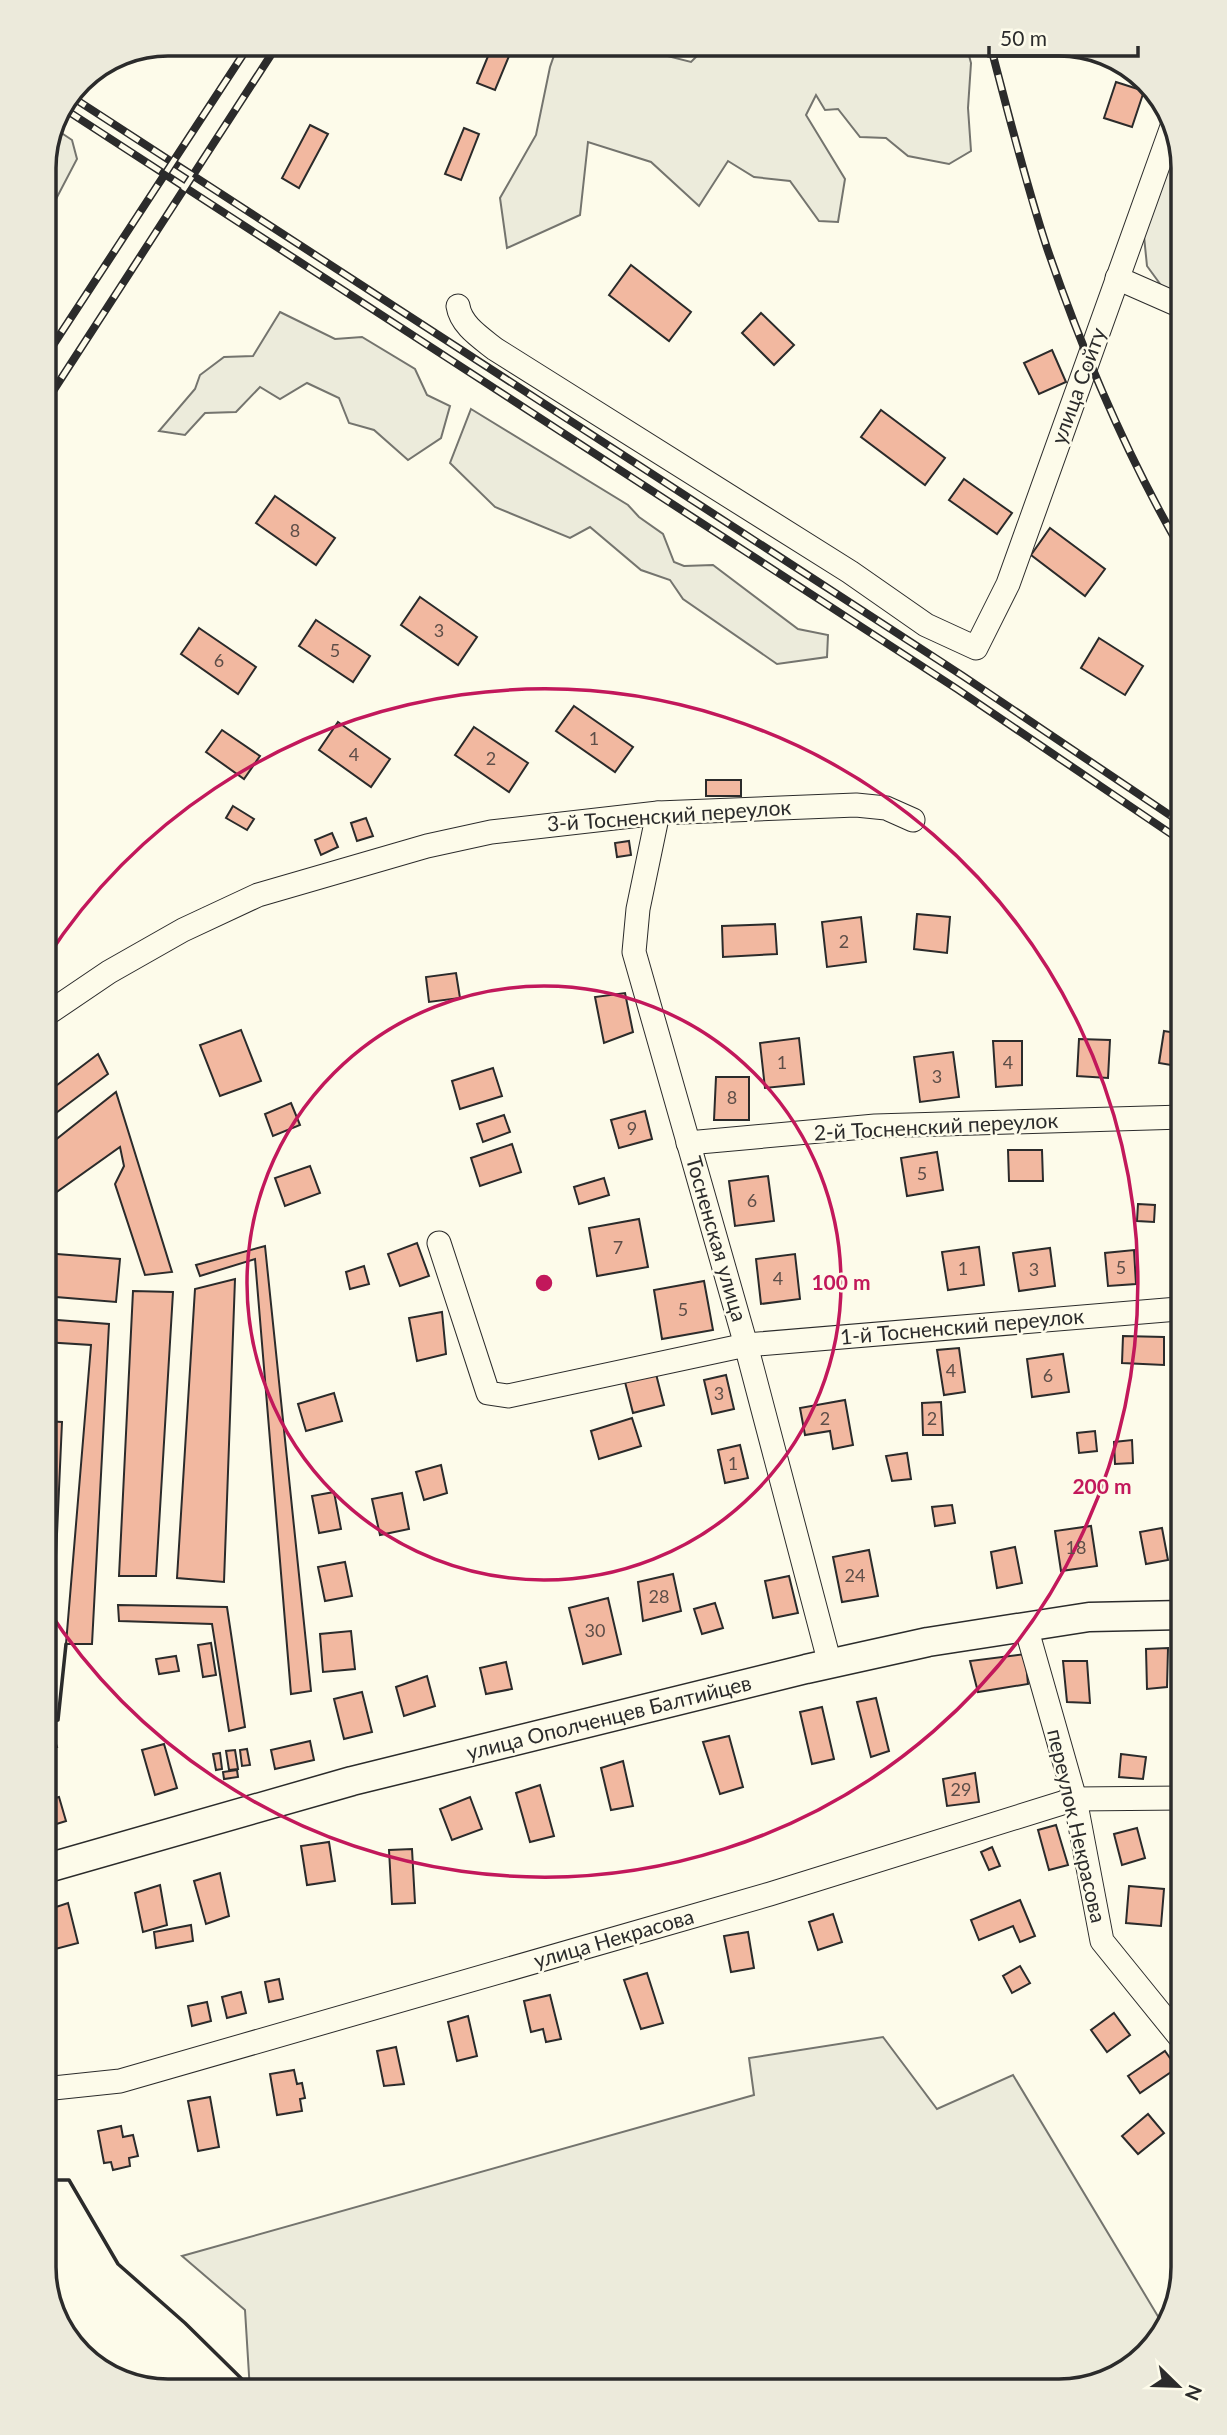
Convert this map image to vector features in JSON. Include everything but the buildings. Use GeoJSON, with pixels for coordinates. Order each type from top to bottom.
{"type":"FeatureCollection","features":[{"type":"Feature","properties":{"kind":"main road","name":"улица Ополченцев Балтийцев"},"geometry":{"type":"LineString","coordinates":[[56,1866],[352,1781],[830,1664],[929,1642],[1089,1617],[1171,1615]]}},
{"type":"Feature","properties":{"kind":"street","name":"улица Сойту"},"geometry":{"type":"LineString","coordinates":[[458,306],[459,315],[495,349],[850,572],[926,625],[976,648],[1008,584],[1167,140]]}},
{"type":"Feature","properties":{"kind":"street"},"geometry":{"type":"LineString","coordinates":[[1117,278],[1171,302]]}},
{"type":"Feature","properties":{"kind":"street","name":"3-й Тосненский переулок"},"geometry":{"type":"LineString","coordinates":[[56,1008],[108,972],[183,930],[258,895],[427,846],[491,832],[658,813],[856,804],[886,808],[913,820]]}},
{"type":"Feature","properties":{"kind":"street","name":"Тосненская улица"},"geometry":{"type":"LineString","coordinates":[[658,813],[638,909],[634,953],[746,1345],[830,1664]]}},
{"type":"Feature","properties":{"kind":"street","name":"2-й Тосненский переулок"},"geometry":{"type":"LineString","coordinates":[[688,1143],[875,1126],[1171,1117]]}},
{"type":"Feature","properties":{"kind":"street","name":"1-й Тосненский переулок"},"geometry":{"type":"LineString","coordinates":[[439,1243],[488,1393],[508,1395],[746,1345],[1171,1310]]}},
{"type":"Feature","properties":{"kind":"street","name":"переулок Некрасова"},"geometry":{"type":"LineString","coordinates":[[1026,1627],[1075,1799],[1102,1941],[1171,2026]]}},
{"type":"Feature","properties":{"kind":"street","name":"улица Некрасова"},"geometry":{"type":"LineString","coordinates":[[56,2088],[120,2081],[770,1894],[1075,1799],[1171,1798]]}},
{"type":"Feature","properties":{"kind":"shaded area"},"geometry":{"type":"Polygon","coordinates":[[[554,56],[667,56],[691,62],[697,56],[969,56],[968,108],[971,151],[949,164],[908,156],[886,138],[860,137],[838,109],[825,110],[816,95],[806,115],[845,179],[838,222],[819,221],[790,181],[754,177],[728,161],[699,206],[651,162],[588,142],[580,215],[507,248],[500,198],[536,135],[554,56]]]}},
{"type":"Feature","properties":{"kind":"shaded area"},"geometry":{"type":"Polygon","coordinates":[[[62,133],[72,140],[77,159],[56,199],[56,160],[62,133]]]}},
{"type":"Feature","properties":{"kind":"shaded area"},"geometry":{"type":"Polygon","coordinates":[[[1170,162],[1171,294],[1166,292],[1147,266],[1144,236],[1170,162]]]}},
{"type":"Feature","properties":{"kind":"shaded area"},"geometry":{"type":"Polygon","coordinates":[[[280,312],[335,339],[362,337],[415,369],[427,395],[450,406],[441,438],[408,460],[374,430],[349,423],[339,398],[307,383],[280,399],[260,387],[236,412],[205,413],[185,435],[159,431],[195,389],[200,375],[224,357],[253,356],[280,312]]]}},
{"type":"Feature","properties":{"kind":"shaded area"},"geometry":{"type":"Polygon","coordinates":[[[471,409],[628,505],[639,517],[663,534],[674,562],[684,566],[713,565],[798,629],[828,635],[827,657],[777,664],[683,599],[670,580],[641,570],[590,527],[570,538],[495,507],[450,463],[471,409]]]}},
{"type":"Feature","properties":{"kind":"shaded area"},"geometry":{"type":"Polygon","coordinates":[[[883,2037],[937,2109],[1013,2075],[1159,2318],[1143,2341],[1115,2364],[1081,2377],[1060,2379],[249,2379],[245,2310],[182,2256],[754,2095],[749,2058],[883,2037]]]}},
{"type":"Feature","properties":{"kind":"railway"},"geometry":{"type":"LineString","coordinates":[[56,341],[242,56]]}},
{"type":"Feature","properties":{"kind":"railway"},"geometry":{"type":"LineString","coordinates":[[56,386],[270,56]]}},
{"type":"Feature","properties":{"kind":"railway"},"geometry":{"type":"LineString","coordinates":[[993,56],[1039,223],[1061,287],[1125,442],[1171,531]]}},
{"type":"Feature","properties":{"kind":"railway"},"geometry":{"type":"LineString","coordinates":[[78,101],[963,676],[1171,816]]}},
{"type":"Feature","properties":{"kind":"railway"},"geometry":{"type":"LineString","coordinates":[[70,113],[957,689],[1171,834]]}},
{"type":"Feature","properties":{"kind":"wall"},"geometry":{"type":"LineString","coordinates":[[56,1720],[66,1644]]}},
{"type":"Feature","properties":{"kind":"wall"},"geometry":{"type":"LineString","coordinates":[[56,2180],[69,2180],[118,2264],[185,2323],[242,2379]]}}]}
